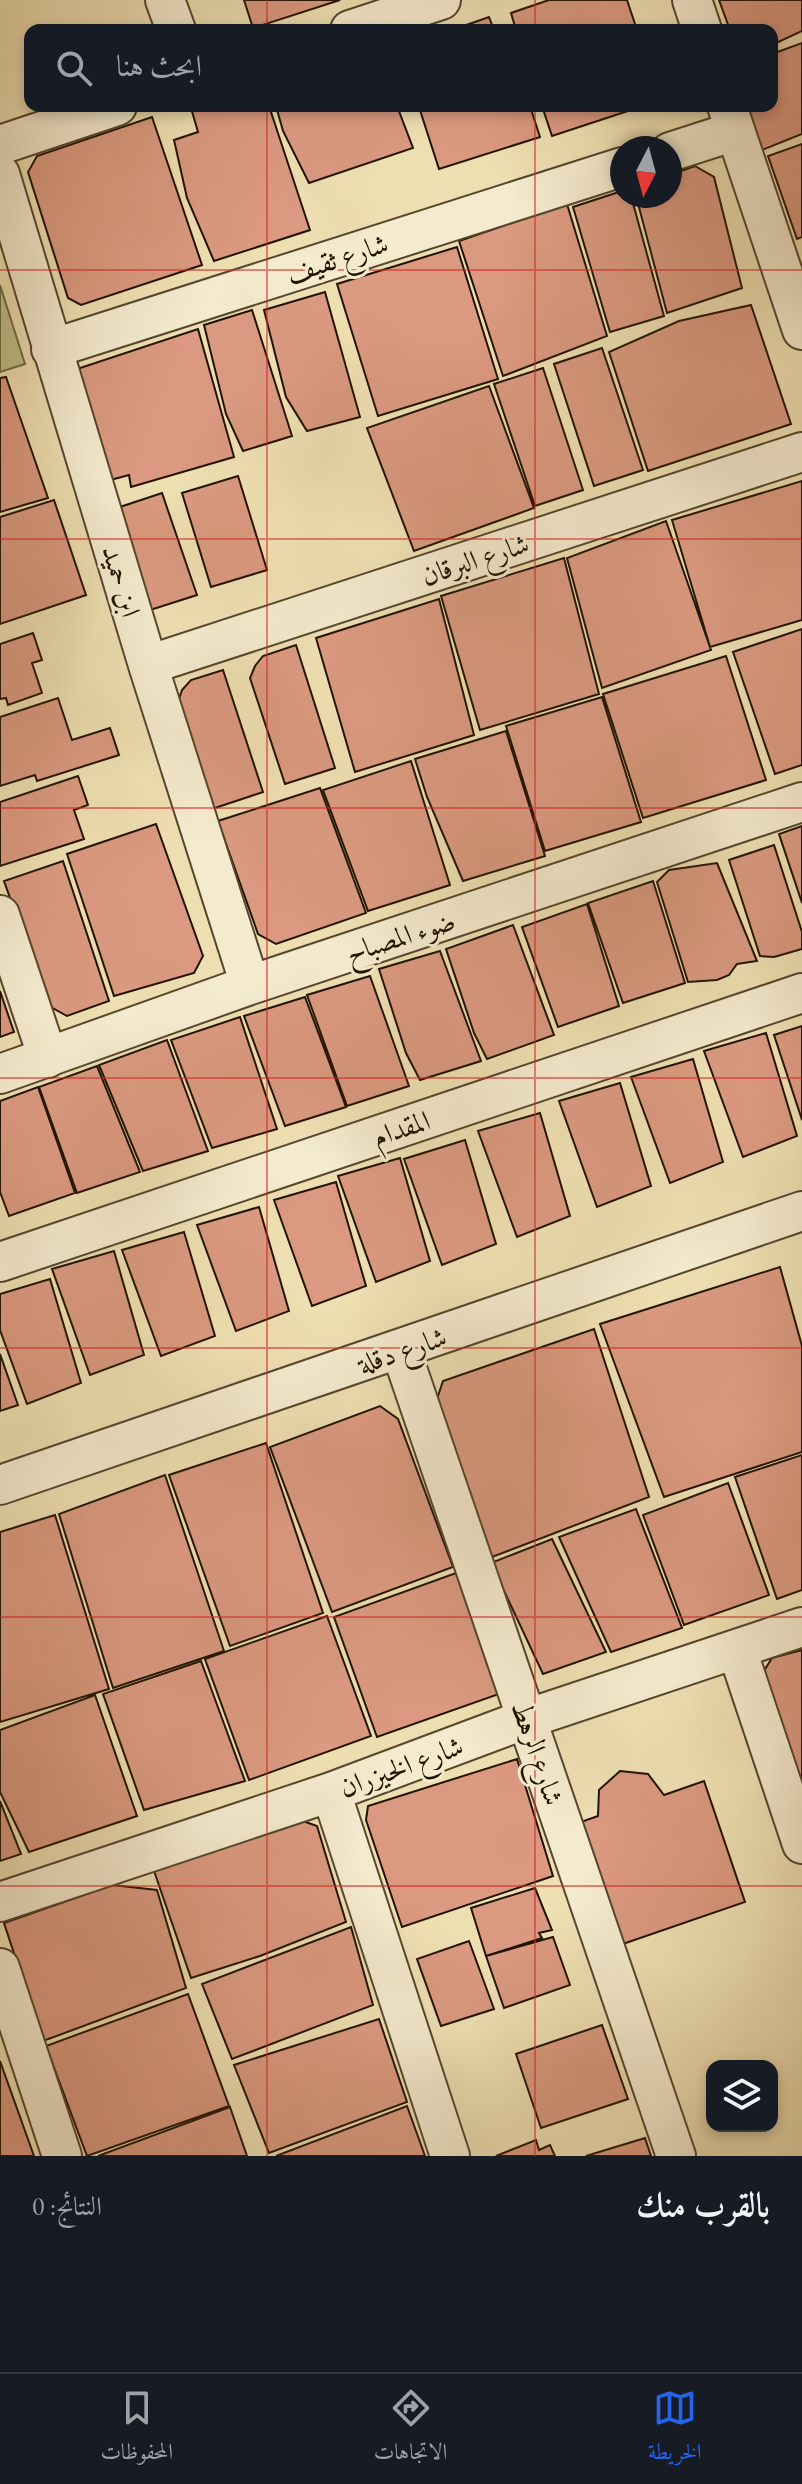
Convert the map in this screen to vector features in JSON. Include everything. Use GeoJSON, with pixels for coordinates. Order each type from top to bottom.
{"type":"FeatureCollection","features":[{"type":"Feature","properties":{"kind":"street"},"geometry":{"type":"LineString","coordinates":[[165,0],[174,24]]}},
{"type":"Feature","properties":{"kind":"street"},"geometry":{"type":"LineString","coordinates":[[368,24],[441,0]]}},
{"type":"Feature","properties":{"kind":"street"},"geometry":{"type":"LineString","coordinates":[[692,0],[700,24]]}},
{"type":"Feature","properties":{"kind":"street"},"geometry":{"type":"LineString","coordinates":[[0,145],[99,112]]}},
{"type":"Feature","properties":{"kind":"street"},"geometry":{"type":"LineString","coordinates":[[682,146],[731,119],[802,330]]}},
{"type":"Feature","properties":{"kind":"street","name":"شارع ثقيف"},"geometry":{"type":"LineString","coordinates":[[51,349],[610,171]]}},
{"type":"Feature","properties":{"kind":"street","name":"ابن حميد"},"geometry":{"type":"LineString","coordinates":[[0,174],[148,665],[250,985]]}},
{"type":"Feature","properties":{"kind":"street","name":"شارع البرقان"},"geometry":{"type":"LineString","coordinates":[[148,665],[802,452]]}},
{"type":"Feature","properties":{"kind":"street","name":"ضوء المصباح"},"geometry":{"type":"LineString","coordinates":[[0,1074],[250,985],[802,802]]}},
{"type":"Feature","properties":{"kind":"street"},"geometry":{"type":"LineString","coordinates":[[0,915],[48,1058]]}},
{"type":"Feature","properties":{"kind":"street","name":"المقدام"},"geometry":{"type":"LineString","coordinates":[[0,1262],[802,993]]}},
{"type":"Feature","properties":{"kind":"street","name":"شارع دقلة"},"geometry":{"type":"LineString","coordinates":[[0,1485],[401,1351],[802,1211]]}},
{"type":"Feature","properties":{"kind":"street","name":"شارع الرهط"},"geometry":{"type":"LineString","coordinates":[[401,1351],[676,2156]]}},
{"type":"Feature","properties":{"kind":"street","name":"شارع الخيزران"},"geometry":{"type":"LineString","coordinates":[[0,1902],[331,1792],[526,1719],[802,1627]]}},
{"type":"Feature","properties":{"kind":"street"},"geometry":{"type":"LineString","coordinates":[[737,1650],[802,1844]]}},
{"type":"Feature","properties":{"kind":"street"},"geometry":{"type":"LineString","coordinates":[[331,1792],[450,2156]]}},
{"type":"Feature","properties":{"kind":"street"},"geometry":{"type":"LineString","coordinates":[[0,1968],[62,2156]]}},
{"type":"Feature","properties":{"kind":"green space"},"geometry":{"type":"Polygon","coordinates":[[[0,285],[25,364],[0,372],[0,285]]]}},
{"type":"Feature","properties":{"kind":"building"},"geometry":{"type":"Polygon","coordinates":[[[244,0],[340,0],[265,24],[252,24],[244,0]]]}},
{"type":"Feature","properties":{"kind":"building"},"geometry":{"type":"Polygon","coordinates":[[[549,0],[627,0],[635,24],[514,24],[511,13],[549,0]]]}},
{"type":"Feature","properties":{"kind":"building"},"geometry":{"type":"Polygon","coordinates":[[[719,0],[802,0],[802,31],[778,42],[778,24],[728,24],[719,0]]]}},
{"type":"Feature","properties":{"kind":"building"},"geometry":{"type":"Polygon","coordinates":[[[489,17],[492,24],[469,24],[489,17]]]}},
{"type":"Feature","properties":{"kind":"building"},"geometry":{"type":"Polygon","coordinates":[[[802,43],[802,134],[762,150],[747,112],[778,112],[778,52],[802,43]]]}},
{"type":"Feature","properties":{"kind":"building"},"geometry":{"type":"Polygon","coordinates":[[[192,112],[271,112],[310,230],[214,261],[187,198],[174,140],[198,132],[192,112]]]}},
{"type":"Feature","properties":{"kind":"building"},"geometry":{"type":"Polygon","coordinates":[[[278,112],[399,112],[413,148],[309,183],[283,131],[278,112]]]}},
{"type":"Feature","properties":{"kind":"building"},"geometry":{"type":"Polygon","coordinates":[[[421,112],[532,112],[540,137],[439,169],[421,112]]]}},
{"type":"Feature","properties":{"kind":"building"},"geometry":{"type":"Polygon","coordinates":[[[544,112],[625,112],[552,136],[544,112]]]}},
{"type":"Feature","properties":{"kind":"building"},"geometry":{"type":"Polygon","coordinates":[[[152,117],[202,265],[81,305],[68,298],[28,172],[37,156],[152,117]]]}},
{"type":"Feature","properties":{"kind":"building"},"geometry":{"type":"Polygon","coordinates":[[[802,144],[802,237],[797,239],[768,156],[802,144]]]}},
{"type":"Feature","properties":{"kind":"building"},"geometry":{"type":"Polygon","coordinates":[[[695,166],[714,177],[742,288],[667,313],[639,208],[682,208],[682,171],[695,166]]]}},
{"type":"Feature","properties":{"kind":"building"},"geometry":{"type":"Polygon","coordinates":[[[610,195],[610,208],[634,208],[664,316],[610,332],[573,207],[610,195]]]}},
{"type":"Feature","properties":{"kind":"building"},"geometry":{"type":"Polygon","coordinates":[[[567,204],[607,336],[503,376],[459,241],[567,204]]]}},
{"type":"Feature","properties":{"kind":"building"},"geometry":{"type":"Polygon","coordinates":[[[457,247],[498,379],[378,416],[337,284],[457,247]]]}},
{"type":"Feature","properties":{"kind":"building"},"geometry":{"type":"Polygon","coordinates":[[[325,292],[360,417],[307,431],[286,397],[264,310],[325,292]]]}},
{"type":"Feature","properties":{"kind":"building"},"geometry":{"type":"Polygon","coordinates":[[[751,305],[791,424],[648,471],[609,352],[679,321],[751,305]]]}},
{"type":"Feature","properties":{"kind":"building"},"geometry":{"type":"Polygon","coordinates":[[[252,310],[292,436],[243,451],[226,414],[204,325],[252,310]]]}},
{"type":"Feature","properties":{"kind":"building"},"geometry":{"type":"Polygon","coordinates":[[[198,329],[234,457],[131,487],[129,475],[103,482],[76,394],[80,368],[198,329]]]}},
{"type":"Feature","properties":{"kind":"building"},"geometry":{"type":"Polygon","coordinates":[[[602,348],[643,470],[594,486],[554,364],[602,348]]]}},
{"type":"Feature","properties":{"kind":"building"},"geometry":{"type":"Polygon","coordinates":[[[543,368],[583,490],[535,506],[494,384],[543,368]]]}},
{"type":"Feature","properties":{"kind":"building"},"geometry":{"type":"Polygon","coordinates":[[[6,377],[48,498],[0,512],[0,378],[6,377]]]}},
{"type":"Feature","properties":{"kind":"building"},"geometry":{"type":"Polygon","coordinates":[[[489,386],[534,508],[414,551],[367,428],[489,386]]]}},
{"type":"Feature","properties":{"kind":"building"},"geometry":{"type":"Polygon","coordinates":[[[238,476],[267,570],[211,587],[182,493],[238,476]]]}},
{"type":"Feature","properties":{"kind":"building"},"geometry":{"type":"Polygon","coordinates":[[[802,481],[802,620],[710,647],[672,520],[802,481]]]}},
{"type":"Feature","properties":{"kind":"building"},"geometry":{"type":"Polygon","coordinates":[[[162,493],[197,595],[147,611],[114,509],[162,493]]]}},
{"type":"Feature","properties":{"kind":"building"},"geometry":{"type":"Polygon","coordinates":[[[54,500],[86,595],[0,624],[0,517],[54,500]]]}},
{"type":"Feature","properties":{"kind":"building"},"geometry":{"type":"Polygon","coordinates":[[[666,521],[711,650],[602,688],[567,558],[666,521]]]}},
{"type":"Feature","properties":{"kind":"building"},"geometry":{"type":"Polygon","coordinates":[[[564,558],[599,694],[480,730],[441,596],[564,558]]]}},
{"type":"Feature","properties":{"kind":"building"},"geometry":{"type":"Polygon","coordinates":[[[439,599],[474,735],[355,772],[316,638],[439,599]]]}},
{"type":"Feature","properties":{"kind":"building"},"geometry":{"type":"Polygon","coordinates":[[[802,629],[802,765],[775,774],[733,652],[802,629]]]}},
{"type":"Feature","properties":{"kind":"building"},"geometry":{"type":"Polygon","coordinates":[[[33,633],[42,660],[32,663],[42,693],[8,705],[6,698],[0,699],[0,644],[33,633]]]}},
{"type":"Feature","properties":{"kind":"building"},"geometry":{"type":"Polygon","coordinates":[[[296,645],[335,768],[285,784],[250,678],[263,656],[296,645]]]}},
{"type":"Feature","properties":{"kind":"building"},"geometry":{"type":"Polygon","coordinates":[[[726,656],[766,780],[643,818],[603,694],[726,656]]]}},
{"type":"Feature","properties":{"kind":"building"},"geometry":{"type":"Polygon","coordinates":[[[223,670],[263,792],[212,809],[178,702],[182,690],[191,680],[223,670]]]}},
{"type":"Feature","properties":{"kind":"building"},"geometry":{"type":"Polygon","coordinates":[[[602,697],[641,822],[545,851],[506,726],[602,697]]]}},
{"type":"Feature","properties":{"kind":"building"},"geometry":{"type":"Polygon","coordinates":[[[58,698],[72,740],[110,728],[119,755],[37,781],[35,775],[0,786],[0,717],[58,698]]]}},
{"type":"Feature","properties":{"kind":"building"},"geometry":{"type":"Polygon","coordinates":[[[506,731],[545,856],[463,881],[427,797],[415,759],[506,731]]]}},
{"type":"Feature","properties":{"kind":"building"},"geometry":{"type":"Polygon","coordinates":[[[411,761],[450,885],[368,911],[323,790],[411,761]]]}},
{"type":"Feature","properties":{"kind":"building"},"geometry":{"type":"Polygon","coordinates":[[[78,776],[88,805],[74,810],[84,839],[0,866],[0,802],[78,776]]]}},
{"type":"Feature","properties":{"kind":"building"},"geometry":{"type":"Polygon","coordinates":[[[320,788],[366,913],[276,944],[258,934],[218,821],[320,788]]]}},
{"type":"Feature","properties":{"kind":"building"},"geometry":{"type":"Polygon","coordinates":[[[156,824],[203,956],[194,973],[114,996],[67,854],[156,824]]]}},
{"type":"Feature","properties":{"kind":"building"},"geometry":{"type":"Polygon","coordinates":[[[802,826],[802,903],[779,834],[802,826]]]}},
{"type":"Feature","properties":{"kind":"building"},"geometry":{"type":"Polygon","coordinates":[[[774,845],[802,932],[802,949],[774,957],[760,956],[729,860],[774,845]]]}},
{"type":"Feature","properties":{"kind":"building"},"geometry":{"type":"Polygon","coordinates":[[[63,861],[109,1001],[67,1016],[49,1006],[4,881],[63,861]]]}},
{"type":"Feature","properties":{"kind":"building"},"geometry":{"type":"Polygon","coordinates":[[[717,863],[757,961],[737,964],[729,975],[717,980],[688,982],[657,882],[669,870],[717,863]]]}},
{"type":"Feature","properties":{"kind":"building"},"geometry":{"type":"Polygon","coordinates":[[[653,881],[685,983],[623,1003],[588,903],[653,881]]]}},
{"type":"Feature","properties":{"kind":"building"},"geometry":{"type":"Polygon","coordinates":[[[587,904],[619,1006],[558,1027],[522,927],[587,904]]]}},
{"type":"Feature","properties":{"kind":"building"},"geometry":{"type":"Polygon","coordinates":[[[513,925],[554,1035],[487,1059],[474,1033],[446,949],[513,925]]]}},
{"type":"Feature","properties":{"kind":"building"},"geometry":{"type":"Polygon","coordinates":[[[440,951],[481,1061],[420,1080],[406,1053],[379,969],[440,951]]]}},
{"type":"Feature","properties":{"kind":"building"},"geometry":{"type":"Polygon","coordinates":[[[370,976],[409,1086],[347,1106],[307,995],[370,976]]]}},
{"type":"Feature","properties":{"kind":"building"},"geometry":{"type":"Polygon","coordinates":[[[0,991],[14,1032],[0,1037],[0,991]]]}},
{"type":"Feature","properties":{"kind":"building"},"geometry":{"type":"Polygon","coordinates":[[[305,997],[346,1107],[285,1126],[244,1016],[305,997]]]}},
{"type":"Feature","properties":{"kind":"building"},"geometry":{"type":"Polygon","coordinates":[[[240,1017],[277,1129],[212,1148],[171,1040],[240,1017]]]}},
{"type":"Feature","properties":{"kind":"building"},"geometry":{"type":"Polygon","coordinates":[[[802,1026],[802,1120],[774,1035],[802,1026]]]}},
{"type":"Feature","properties":{"kind":"building"},"geometry":{"type":"Polygon","coordinates":[[[766,1033],[797,1136],[743,1157],[704,1051],[766,1033]]]}},
{"type":"Feature","properties":{"kind":"building"},"geometry":{"type":"Polygon","coordinates":[[[167,1040],[208,1151],[143,1171],[99,1065],[167,1040]]]}},
{"type":"Feature","properties":{"kind":"building"},"geometry":{"type":"Polygon","coordinates":[[[693,1059],[723,1162],[670,1183],[631,1077],[693,1059]]]}},
{"type":"Feature","properties":{"kind":"building"},"geometry":{"type":"Polygon","coordinates":[[[97,1066],[140,1172],[77,1193],[39,1087],[97,1066]]]}},
{"type":"Feature","properties":{"kind":"building"},"geometry":{"type":"Polygon","coordinates":[[[620,1083],[651,1186],[597,1207],[559,1101],[620,1083]]]}},
{"type":"Feature","properties":{"kind":"building"},"geometry":{"type":"Polygon","coordinates":[[[38,1087],[75,1193],[9,1216],[0,1192],[0,1101],[38,1087]]]}},
{"type":"Feature","properties":{"kind":"building"},"geometry":{"type":"Polygon","coordinates":[[[540,1113],[570,1216],[517,1237],[478,1131],[540,1113]]]}},
{"type":"Feature","properties":{"kind":"building"},"geometry":{"type":"Polygon","coordinates":[[[465,1140],[496,1244],[442,1265],[404,1159],[465,1140]]]}},
{"type":"Feature","properties":{"kind":"building"},"geometry":{"type":"Polygon","coordinates":[[[400,1158],[430,1261],[376,1282],[338,1176],[400,1158]]]}},
{"type":"Feature","properties":{"kind":"building"},"geometry":{"type":"Polygon","coordinates":[[[336,1182],[366,1286],[312,1306],[274,1200],[336,1182]]]}},
{"type":"Feature","properties":{"kind":"building"},"geometry":{"type":"Polygon","coordinates":[[[259,1207],[289,1311],[236,1331],[197,1225],[259,1207]]]}},
{"type":"Feature","properties":{"kind":"building"},"geometry":{"type":"Polygon","coordinates":[[[184,1232],[215,1336],[161,1356],[122,1250],[184,1232]]]}},
{"type":"Feature","properties":{"kind":"building"},"geometry":{"type":"Polygon","coordinates":[[[114,1251],[144,1355],[90,1375],[52,1269],[114,1251]]]}},
{"type":"Feature","properties":{"kind":"building"},"geometry":{"type":"Polygon","coordinates":[[[780,1267],[802,1346],[802,1452],[664,1497],[600,1324],[780,1267]]]}},
{"type":"Feature","properties":{"kind":"building"},"geometry":{"type":"Polygon","coordinates":[[[50,1279],[81,1383],[27,1404],[0,1330],[0,1294],[50,1279]]]}},
{"type":"Feature","properties":{"kind":"building"},"geometry":{"type":"Polygon","coordinates":[[[594,1329],[649,1497],[492,1557],[436,1402],[443,1381],[594,1329]]]}},
{"type":"Feature","properties":{"kind":"building"},"geometry":{"type":"Polygon","coordinates":[[[0,1354],[18,1405],[0,1411],[0,1354]]]}},
{"type":"Feature","properties":{"kind":"building"},"geometry":{"type":"Polygon","coordinates":[[[380,1406],[398,1419],[453,1567],[332,1612],[270,1447],[380,1406]]]}},
{"type":"Feature","properties":{"kind":"building"},"geometry":{"type":"Polygon","coordinates":[[[266,1443],[323,1613],[230,1646],[169,1475],[266,1443]]]}},
{"type":"Feature","properties":{"kind":"building"},"geometry":{"type":"Polygon","coordinates":[[[802,1455],[802,1590],[777,1599],[735,1477],[802,1455]]]}},
{"type":"Feature","properties":{"kind":"building"},"geometry":{"type":"Polygon","coordinates":[[[165,1475],[224,1651],[113,1688],[59,1514],[165,1475]]]}},
{"type":"Feature","properties":{"kind":"building"},"geometry":{"type":"Polygon","coordinates":[[[728,1483],[769,1595],[684,1625],[643,1515],[728,1483]]]}},
{"type":"Feature","properties":{"kind":"building"},"geometry":{"type":"Polygon","coordinates":[[[636,1509],[682,1628],[611,1652],[559,1537],[636,1509]]]}},
{"type":"Feature","properties":{"kind":"building"},"geometry":{"type":"Polygon","coordinates":[[[55,1515],[109,1689],[0,1722],[0,1532],[55,1515]]]}},
{"type":"Feature","properties":{"kind":"building"},"geometry":{"type":"Polygon","coordinates":[[[552,1539],[606,1652],[543,1674],[491,1563],[552,1539]]]}},
{"type":"Feature","properties":{"kind":"building"},"geometry":{"type":"Polygon","coordinates":[[[456,1573],[499,1694],[377,1737],[334,1617],[456,1573]]]}},
{"type":"Feature","properties":{"kind":"building"},"geometry":{"type":"Polygon","coordinates":[[[327,1616],[371,1736],[249,1780],[205,1659],[327,1616]]]}},
{"type":"Feature","properties":{"kind":"building"},"geometry":{"type":"Polygon","coordinates":[[[802,1650],[802,1787],[762,1674],[772,1658],[802,1650]]]}},
{"type":"Feature","properties":{"kind":"building"},"geometry":{"type":"Polygon","coordinates":[[[201,1661],[245,1781],[144,1810],[103,1694],[201,1661]]]}},
{"type":"Feature","properties":{"kind":"building"},"geometry":{"type":"Polygon","coordinates":[[[95,1695],[137,1816],[29,1852],[0,1792],[0,1730],[95,1695]]]}},
{"type":"Feature","properties":{"kind":"building"},"geometry":{"type":"Polygon","coordinates":[[[517,1759],[553,1876],[402,1927],[366,1820],[368,1806],[517,1759]]]}},
{"type":"Feature","properties":{"kind":"building"},"geometry":{"type":"Polygon","coordinates":[[[620,1771],[648,1774],[664,1795],[704,1781],[745,1902],[620,1945],[578,1823],[598,1816],[599,1790],[620,1771]]]}},
{"type":"Feature","properties":{"kind":"building"},"geometry":{"type":"Polygon","coordinates":[[[0,1801],[21,1854],[0,1861],[0,1801]]]}},
{"type":"Feature","properties":{"kind":"building"},"geometry":{"type":"Polygon","coordinates":[[[303,1821],[317,1826],[346,1922],[260,1956],[191,1978],[154,1871],[303,1821]]]}},
{"type":"Feature","properties":{"kind":"building"},"geometry":{"type":"Polygon","coordinates":[[[112,1885],[157,1890],[186,1988],[43,2041],[4,1923],[112,1885]]]}},
{"type":"Feature","properties":{"kind":"building"},"geometry":{"type":"Polygon","coordinates":[[[535,1888],[552,1930],[539,1933],[542,1938],[486,1956],[471,1908],[535,1888]]]}},
{"type":"Feature","properties":{"kind":"building"},"geometry":{"type":"Polygon","coordinates":[[[351,1927],[373,2005],[232,2059],[202,1984],[351,1927]]]}},
{"type":"Feature","properties":{"kind":"building"},"geometry":{"type":"Polygon","coordinates":[[[553,1937],[570,1985],[504,2008],[486,1956],[553,1937]]]}},
{"type":"Feature","properties":{"kind":"building"},"geometry":{"type":"Polygon","coordinates":[[[469,1941],[494,2009],[441,2026],[417,1959],[469,1941]]]}},
{"type":"Feature","properties":{"kind":"building"},"geometry":{"type":"Polygon","coordinates":[[[188,1994],[229,2106],[87,2156],[46,2046],[188,1994]]]}},
{"type":"Feature","properties":{"kind":"building"},"geometry":{"type":"Polygon","coordinates":[[[379,2019],[407,2102],[269,2153],[234,2065],[379,2019]]]}},
{"type":"Feature","properties":{"kind":"building"},"geometry":{"type":"Polygon","coordinates":[[[602,2025],[628,2099],[541,2128],[516,2054],[602,2025]]]}},
{"type":"Feature","properties":{"kind":"building"},"geometry":{"type":"Polygon","coordinates":[[[0,2061],[34,2156],[0,2156],[0,2061]]]}},
{"type":"Feature","properties":{"kind":"building"},"geometry":{"type":"Polygon","coordinates":[[[407,2106],[425,2156],[276,2156],[407,2106]]]}},
{"type":"Feature","properties":{"kind":"building"},"geometry":{"type":"Polygon","coordinates":[[[230,2107],[247,2156],[98,2156],[230,2107]]]}},
{"type":"Feature","properties":{"kind":"building"},"geometry":{"type":"Polygon","coordinates":[[[645,2138],[651,2156],[586,2156],[645,2138]]]}},
{"type":"Feature","properties":{"kind":"building"},"geometry":{"type":"Polygon","coordinates":[[[536,2140],[539,2150],[550,2145],[555,2156],[496,2156],[536,2140]]]}}]}
